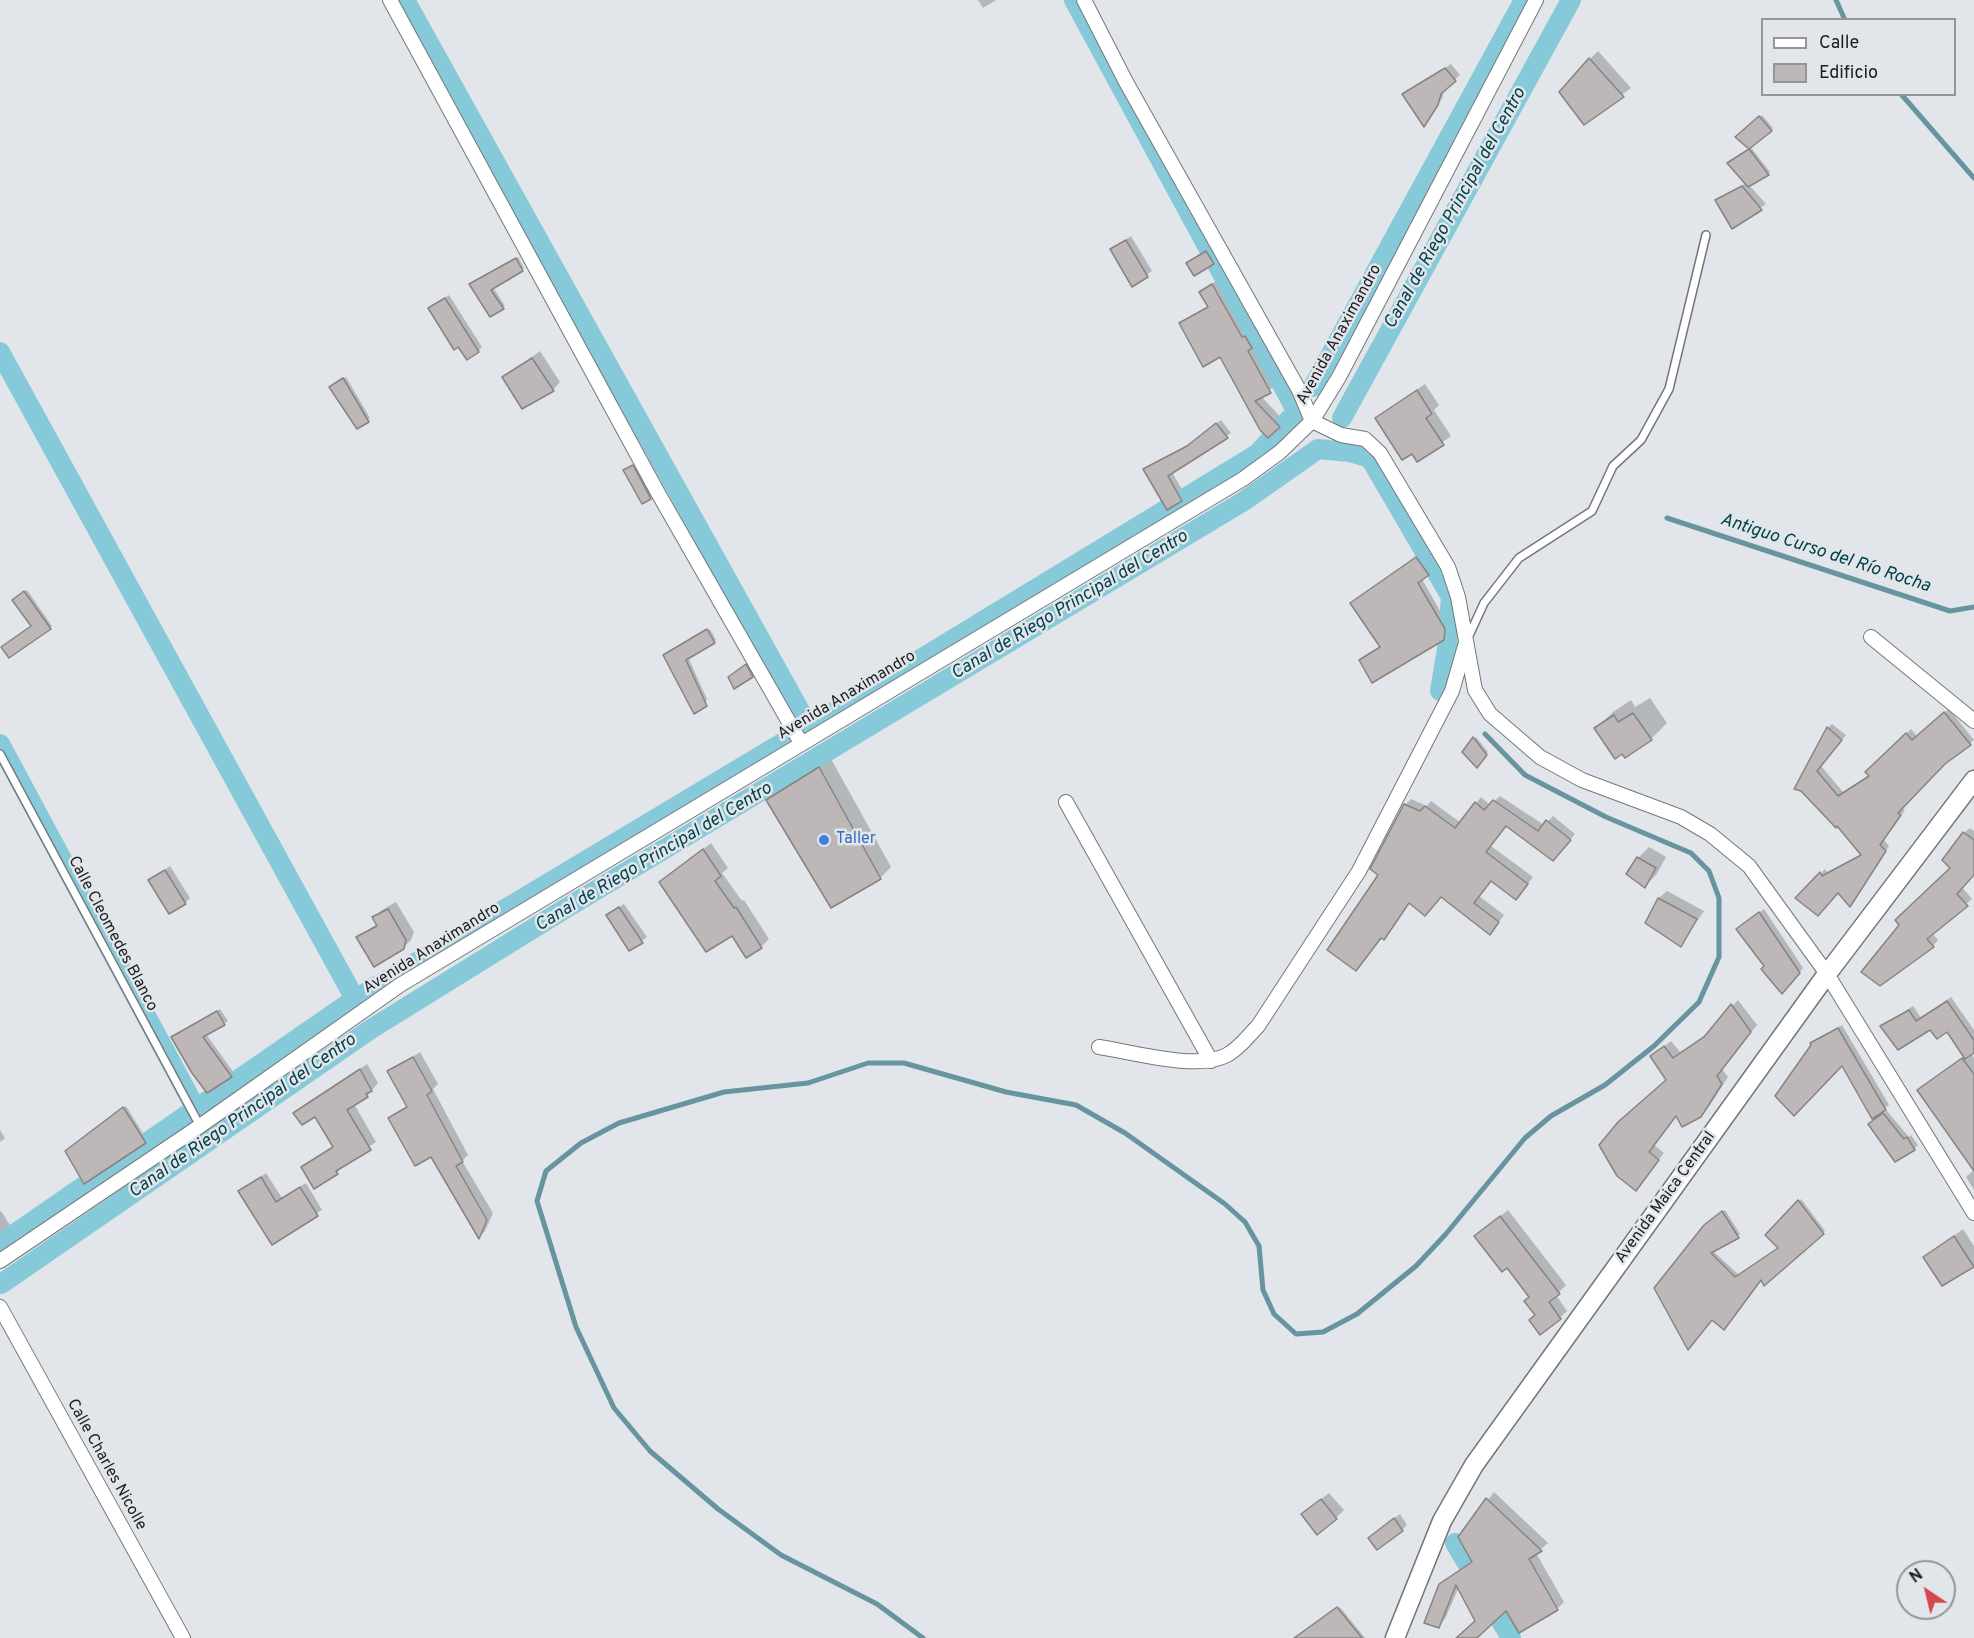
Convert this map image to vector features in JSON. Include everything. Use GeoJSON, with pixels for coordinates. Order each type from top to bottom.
{"type":"FeatureCollection","features":[{"type":"Feature","properties":{"kind":"street"},"geometry":{"type":"LineString","coordinates":[[390,0],[658,494],[801,743]]}},
{"type":"Feature","properties":{"kind":"street"},"geometry":{"type":"LineString","coordinates":[[1084,0],[1126,82],[1299,390],[1312,421],[1341,435],[1365,439],[1380,453],[1448,567],[1458,597],[1475,690],[1490,714],[1511,735],[1540,757],[1582,780],[1654,806],[1710,834],[1749,866],[1827,974],[1974,1213]]}},
{"type":"Feature","properties":{"kind":"street","name":"Avenida Anaximandro"},"geometry":{"type":"LineString","coordinates":[[0,1261],[200,1126],[400,985],[1244,479],[1280,452],[1312,421],[1339,377],[1536,0]]}},
{"type":"Feature","properties":{"kind":"street"},"geometry":{"type":"LineString","coordinates":[[1871,637],[1974,721]]}},
{"type":"Feature","properties":{"kind":"street"},"geometry":{"type":"LineString","coordinates":[[1099,1047],[1190,1061],[1211,1061],[1240,1046],[1258,1026],[1332,916],[1395,806],[1423,744],[1452,691],[1466,643]]}},
{"type":"Feature","properties":{"kind":"street","name":"Avenida Maica Central"},"geometry":{"type":"LineString","coordinates":[[1395,1638],[1442,1521],[1474,1465],[1827,974],[1974,780]]}},
{"type":"Feature","properties":{"kind":"street"},"geometry":{"type":"LineString","coordinates":[[1066,802],[1211,1061]]}},
{"type":"Feature","properties":{"kind":"street","name":"Calle Charles Nicolle"},"geometry":{"type":"LineString","coordinates":[[0,1307],[183,1638]]}},
{"type":"Feature","properties":{"kind":"lane"},"geometry":{"type":"LineString","coordinates":[[1466,643],[1484,603],[1519,558],[1592,511],[1613,466],[1641,440],[1669,389],[1706,235]]}},
{"type":"Feature","properties":{"kind":"lane","name":"Calle Cleomedes Blanco"},"geometry":{"type":"LineString","coordinates":[[0,754],[200,1126]]}},
{"type":"Feature","properties":{"kind":"building"},"geometry":{"type":"Polygon","coordinates":[[[1589,58],[1624,97],[1584,125],[1559,92],[1589,58]]]}},
{"type":"Feature","properties":{"kind":"building"},"geometry":{"type":"Polygon","coordinates":[[[1445,68],[1456,81],[1441,94],[1438,105],[1424,127],[1402,94],[1445,68]]]}},
{"type":"Feature","properties":{"kind":"building"},"geometry":{"type":"Polygon","coordinates":[[[1759,116],[1772,131],[1749,149],[1735,137],[1759,116]]]}},
{"type":"Feature","properties":{"kind":"building"},"geometry":{"type":"Polygon","coordinates":[[[1749,149],[1769,175],[1748,187],[1727,163],[1749,149]]]}},
{"type":"Feature","properties":{"kind":"building"},"geometry":{"type":"Polygon","coordinates":[[[1742,186],[1762,210],[1732,229],[1715,200],[1742,186]]]}},
{"type":"Feature","properties":{"kind":"building"},"geometry":{"type":"Polygon","coordinates":[[[1126,240],[1148,277],[1132,287],[1110,249],[1126,240]]]}},
{"type":"Feature","properties":{"kind":"building"},"geometry":{"type":"Polygon","coordinates":[[[1206,251],[1214,264],[1194,276],[1186,263],[1206,251]]]}},
{"type":"Feature","properties":{"kind":"building"},"geometry":{"type":"Polygon","coordinates":[[[516,258],[523,271],[491,290],[504,309],[490,317],[469,284],[516,258]]]}},
{"type":"Feature","properties":{"kind":"building"},"geometry":{"type":"Polygon","coordinates":[[[1212,284],[1242,337],[1245,336],[1252,348],[1248,351],[1271,393],[1255,401],[1280,427],[1268,438],[1260,430],[1220,357],[1203,367],[1179,323],[1208,307],[1199,292],[1212,284]]]}},
{"type":"Feature","properties":{"kind":"building"},"geometry":{"type":"Polygon","coordinates":[[[445,298],[479,352],[467,360],[458,347],[454,350],[428,308],[445,298]]]}},
{"type":"Feature","properties":{"kind":"building"},"geometry":{"type":"Polygon","coordinates":[[[532,358],[554,391],[522,409],[502,377],[532,358]]]}},
{"type":"Feature","properties":{"kind":"building"},"geometry":{"type":"Polygon","coordinates":[[[343,378],[369,422],[357,429],[329,387],[343,378]]]}},
{"type":"Feature","properties":{"kind":"building"},"geometry":{"type":"Polygon","coordinates":[[[1417,390],[1432,414],[1426,418],[1444,445],[1417,462],[1412,454],[1402,460],[1375,418],[1417,390]]]}},
{"type":"Feature","properties":{"kind":"building"},"geometry":{"type":"Polygon","coordinates":[[[1216,423],[1228,438],[1168,476],[1182,501],[1167,510],[1143,469],[1187,446],[1216,423]]]}},
{"type":"Feature","properties":{"kind":"building"},"geometry":{"type":"Polygon","coordinates":[[[633,465],[651,499],[642,504],[623,470],[633,465]]]}},
{"type":"Feature","properties":{"kind":"building"},"geometry":{"type":"Polygon","coordinates":[[[1416,557],[1429,575],[1418,583],[1445,629],[1444,640],[1372,683],[1359,660],[1380,647],[1350,603],[1416,557]]]}},
{"type":"Feature","properties":{"kind":"building"},"geometry":{"type":"Polygon","coordinates":[[[24,591],[51,629],[9,658],[1,647],[31,626],[12,600],[24,591]]]}},
{"type":"Feature","properties":{"kind":"building"},"geometry":{"type":"Polygon","coordinates":[[[707,629],[715,643],[686,660],[707,706],[694,714],[663,655],[707,629]]]}},
{"type":"Feature","properties":{"kind":"building"},"geometry":{"type":"Polygon","coordinates":[[[746,664],[753,677],[734,689],[728,677],[746,664]]]}},
{"type":"Feature","properties":{"kind":"building"},"geometry":{"type":"Polygon","coordinates":[[[1944,712],[1971,745],[1945,764],[1898,813],[1901,815],[1880,845],[1886,851],[1850,907],[1838,893],[1818,916],[1795,898],[1820,872],[1822,876],[1861,855],[1837,826],[1836,828],[1801,791],[1794,789],[1827,727],[1842,740],[1817,771],[1838,796],[1869,776],[1865,772],[1906,733],[1912,740],[1944,712]]]}},
{"type":"Feature","properties":{"kind":"building"},"geometry":{"type":"Polygon","coordinates":[[[1633,713],[1652,740],[1625,758],[1622,754],[1615,759],[1594,728],[1614,715],[1618,722],[1633,713]]]}},
{"type":"Feature","properties":{"kind":"building"},"geometry":{"type":"Polygon","coordinates":[[[1473,737],[1487,755],[1477,768],[1462,752],[1473,737]]]}},
{"type":"Feature","properties":{"kind":"building","name":"Taller"},"geometry":{"type":"Polygon","coordinates":[[[819,767],[881,879],[831,908],[766,800],[819,767]]]}},
{"type":"Feature","properties":{"kind":"building"},"geometry":{"type":"Polygon","coordinates":[[[1493,800],[1538,831],[1546,820],[1571,840],[1553,861],[1506,826],[1486,852],[1528,884],[1516,900],[1491,881],[1474,903],[1499,922],[1490,935],[1441,897],[1425,916],[1409,903],[1384,940],[1381,938],[1356,971],[1327,950],[1378,875],[1370,869],[1404,804],[1420,811],[1425,806],[1455,828],[1475,802],[1484,810],[1493,800]]]}},
{"type":"Feature","properties":{"kind":"building"},"geometry":{"type":"Polygon","coordinates":[[[1963,832],[1974,840],[1974,875],[1957,894],[1968,906],[1927,939],[1934,947],[1880,986],[1861,972],[1899,925],[1895,920],[1950,868],[1942,860],[1963,832]]]}},
{"type":"Feature","properties":{"kind":"building"},"geometry":{"type":"Polygon","coordinates":[[[703,849],[721,876],[715,881],[734,908],[736,907],[762,948],[746,958],[732,936],[706,952],[659,882],[703,849]]]}},
{"type":"Feature","properties":{"kind":"building"},"geometry":{"type":"Polygon","coordinates":[[[1637,857],[1656,868],[1645,888],[1626,874],[1637,857]]]}},
{"type":"Feature","properties":{"kind":"building"},"geometry":{"type":"Polygon","coordinates":[[[165,870],[186,904],[169,914],[148,880],[165,870]]]}},
{"type":"Feature","properties":{"kind":"building"},"geometry":{"type":"Polygon","coordinates":[[[1658,898],[1697,919],[1681,947],[1645,923],[1658,898]]]}},
{"type":"Feature","properties":{"kind":"building"},"geometry":{"type":"Polygon","coordinates":[[[619,907],[643,943],[629,951],[606,915],[619,907]]]}},
{"type":"Feature","properties":{"kind":"building"},"geometry":{"type":"Polygon","coordinates":[[[388,909],[406,940],[404,949],[374,967],[356,937],[377,926],[372,917],[388,909]]]}},
{"type":"Feature","properties":{"kind":"building"},"geometry":{"type":"Polygon","coordinates":[[[1759,912],[1800,973],[1782,994],[1761,969],[1764,966],[1736,929],[1759,912]]]}},
{"type":"Feature","properties":{"kind":"building"},"geometry":{"type":"Polygon","coordinates":[[[1947,1001],[1974,1040],[1974,1053],[1965,1059],[1947,1032],[1937,1039],[1930,1030],[1898,1050],[1880,1026],[1909,1010],[1916,1021],[1947,1001]]]}},
{"type":"Feature","properties":{"kind":"building"},"geometry":{"type":"Polygon","coordinates":[[[1731,1004],[1751,1032],[1717,1076],[1722,1084],[1701,1117],[1682,1127],[1676,1116],[1649,1152],[1659,1160],[1636,1191],[1617,1176],[1599,1145],[1618,1122],[1666,1080],[1650,1056],[1664,1046],[1673,1058],[1704,1037],[1731,1004]]]}},
{"type":"Feature","properties":{"kind":"building"},"geometry":{"type":"Polygon","coordinates":[[[217,1011],[225,1025],[203,1037],[232,1077],[207,1093],[192,1073],[171,1037],[217,1011]]]}},
{"type":"Feature","properties":{"kind":"building"},"geometry":{"type":"Polygon","coordinates":[[[1838,1028],[1886,1110],[1872,1119],[1842,1066],[1794,1116],[1775,1096],[1811,1045],[1810,1043],[1838,1028]]]}},
{"type":"Feature","properties":{"kind":"building"},"geometry":{"type":"Polygon","coordinates":[[[413,1057],[432,1091],[427,1095],[463,1162],[456,1166],[487,1220],[479,1239],[431,1157],[415,1166],[388,1118],[407,1107],[387,1071],[413,1057]]]}},
{"type":"Feature","properties":{"kind":"building"},"geometry":{"type":"Polygon","coordinates":[[[1962,1058],[1974,1074],[1974,1171],[1917,1090],[1962,1058]]]}},
{"type":"Feature","properties":{"kind":"building"},"geometry":{"type":"Polygon","coordinates":[[[360,1069],[372,1091],[366,1094],[368,1097],[347,1110],[371,1150],[336,1171],[338,1174],[314,1189],[301,1167],[333,1147],[315,1117],[302,1125],[293,1113],[360,1069]]]}},
{"type":"Feature","properties":{"kind":"building"},"geometry":{"type":"Polygon","coordinates":[[[123,1107],[146,1143],[84,1184],[65,1151],[123,1107]]]}},
{"type":"Feature","properties":{"kind":"building"},"geometry":{"type":"Polygon","coordinates":[[[1883,1113],[1904,1139],[1907,1137],[1915,1150],[1895,1162],[1868,1124],[1883,1113]]]}},
{"type":"Feature","properties":{"kind":"building"},"geometry":{"type":"Polygon","coordinates":[[[261,1177],[276,1202],[300,1187],[318,1216],[272,1245],[238,1191],[261,1177]]]}},
{"type":"Feature","properties":{"kind":"building"},"geometry":{"type":"Polygon","coordinates":[[[1798,1200],[1824,1234],[1764,1286],[1761,1280],[1724,1330],[1712,1320],[1688,1350],[1654,1288],[1704,1225],[1722,1211],[1739,1238],[1711,1253],[1735,1277],[1778,1248],[1765,1235],[1798,1200]]]}},
{"type":"Feature","properties":{"kind":"building"},"geometry":{"type":"Polygon","coordinates":[[[1500,1216],[1560,1294],[1549,1302],[1561,1319],[1540,1335],[1529,1320],[1535,1315],[1524,1301],[1529,1297],[1507,1268],[1502,1272],[1474,1236],[1500,1216]]]}},
{"type":"Feature","properties":{"kind":"building"},"geometry":{"type":"Polygon","coordinates":[[[1954,1236],[1974,1267],[1942,1286],[1923,1257],[1954,1236]]]}},
{"type":"Feature","properties":{"kind":"building"},"geometry":{"type":"Polygon","coordinates":[[[1486,1498],[1542,1551],[1529,1559],[1558,1610],[1519,1633],[1506,1611],[1477,1638],[1456,1638],[1475,1621],[1456,1585],[1439,1628],[1424,1623],[1439,1584],[1472,1562],[1458,1537],[1486,1498]]]}},
{"type":"Feature","properties":{"kind":"building"},"geometry":{"type":"Polygon","coordinates":[[[1321,1499],[1337,1519],[1317,1535],[1301,1514],[1321,1499]]]}},
{"type":"Feature","properties":{"kind":"building"},"geometry":{"type":"Polygon","coordinates":[[[1394,1518],[1403,1531],[1377,1550],[1368,1538],[1394,1518]]]}},
{"type":"Feature","properties":{"kind":"building"},"geometry":{"type":"Polygon","coordinates":[[[1337,1607],[1362,1638],[1294,1638],[1337,1607]]]}},
{"type":"Feature","properties":{"kind":"waterway"},"geometry":{"type":"LineString","coordinates":[[405,0],[809,727],[1257,454],[1297,411]]}},
{"type":"Feature","properties":{"kind":"waterway"},"geometry":{"type":"LineString","coordinates":[[1074,0],[1297,412]]}},
{"type":"Feature","properties":{"kind":"waterway"},"geometry":{"type":"LineString","coordinates":[[1313,387],[1524,0]]}},
{"type":"Feature","properties":{"kind":"waterway","name":"Canal de Riego Principal del Centro"},"geometry":{"type":"LineString","coordinates":[[1342,418],[1571,0]]}},
{"type":"Feature","properties":{"kind":"waterway","name":"Antiguo Curso del Río Rocha"},"geometry":{"type":"LineString","coordinates":[[1836,0],[1844,18]]}},
{"type":"Feature","properties":{"kind":"waterway","name":"Antiguo Curso del Río Rocha"},"geometry":{"type":"LineString","coordinates":[[1903,96],[1974,178]]}},
{"type":"Feature","properties":{"kind":"waterway"},"geometry":{"type":"LineString","coordinates":[[0,352],[355,999]]}},
{"type":"Feature","properties":{"kind":"waterway","name":"Canal de Riego Principal del Centro"},"geometry":{"type":"LineString","coordinates":[[1,1284],[371,1029],[563,910],[1244,501],[1318,449],[1349,452],[1370,458],[1451,597],[1447,649],[1440,691]]}},
{"type":"Feature","properties":{"kind":"waterway","name":"Antiguo Curso del Río Rocha"},"geometry":{"type":"LineString","coordinates":[[1667,518],[1950,611],[1974,607]]}},
{"type":"Feature","properties":{"kind":"waterway","name":"Antiguo Curso del Río Rocha"},"geometry":{"type":"LineString","coordinates":[[923,1638],[877,1604],[781,1555],[718,1509],[650,1451],[614,1408],[576,1327],[537,1201],[546,1171],[581,1143],[619,1123],[724,1092],[808,1083],[868,1063],[904,1063],[1006,1092],[1076,1105],[1125,1133],[1225,1204],[1245,1222],[1259,1246],[1263,1290],[1274,1314],[1296,1334],[1323,1332],[1357,1314],[1416,1266],[1445,1235],[1525,1138],[1551,1116],[1605,1085],[1654,1046],[1699,1002],[1719,957],[1719,898],[1709,871],[1691,853],[1606,817],[1525,775],[1485,734]]}},
{"type":"Feature","properties":{"kind":"waterway"},"geometry":{"type":"LineString","coordinates":[[0,1244],[355,999],[782,743]]}},
{"type":"Feature","properties":{"kind":"waterway"},"geometry":{"type":"LineString","coordinates":[[0,744],[196,1109]]}},
{"type":"Feature","properties":{"kind":"waterway"},"geometry":{"type":"LineString","coordinates":[[1455,1543],[1511,1638]]}},
{"type":"Feature","properties":{"kind":"place","name":"Taller"},"geometry":{"type":"Point","coordinates":[824,840]}}]}
